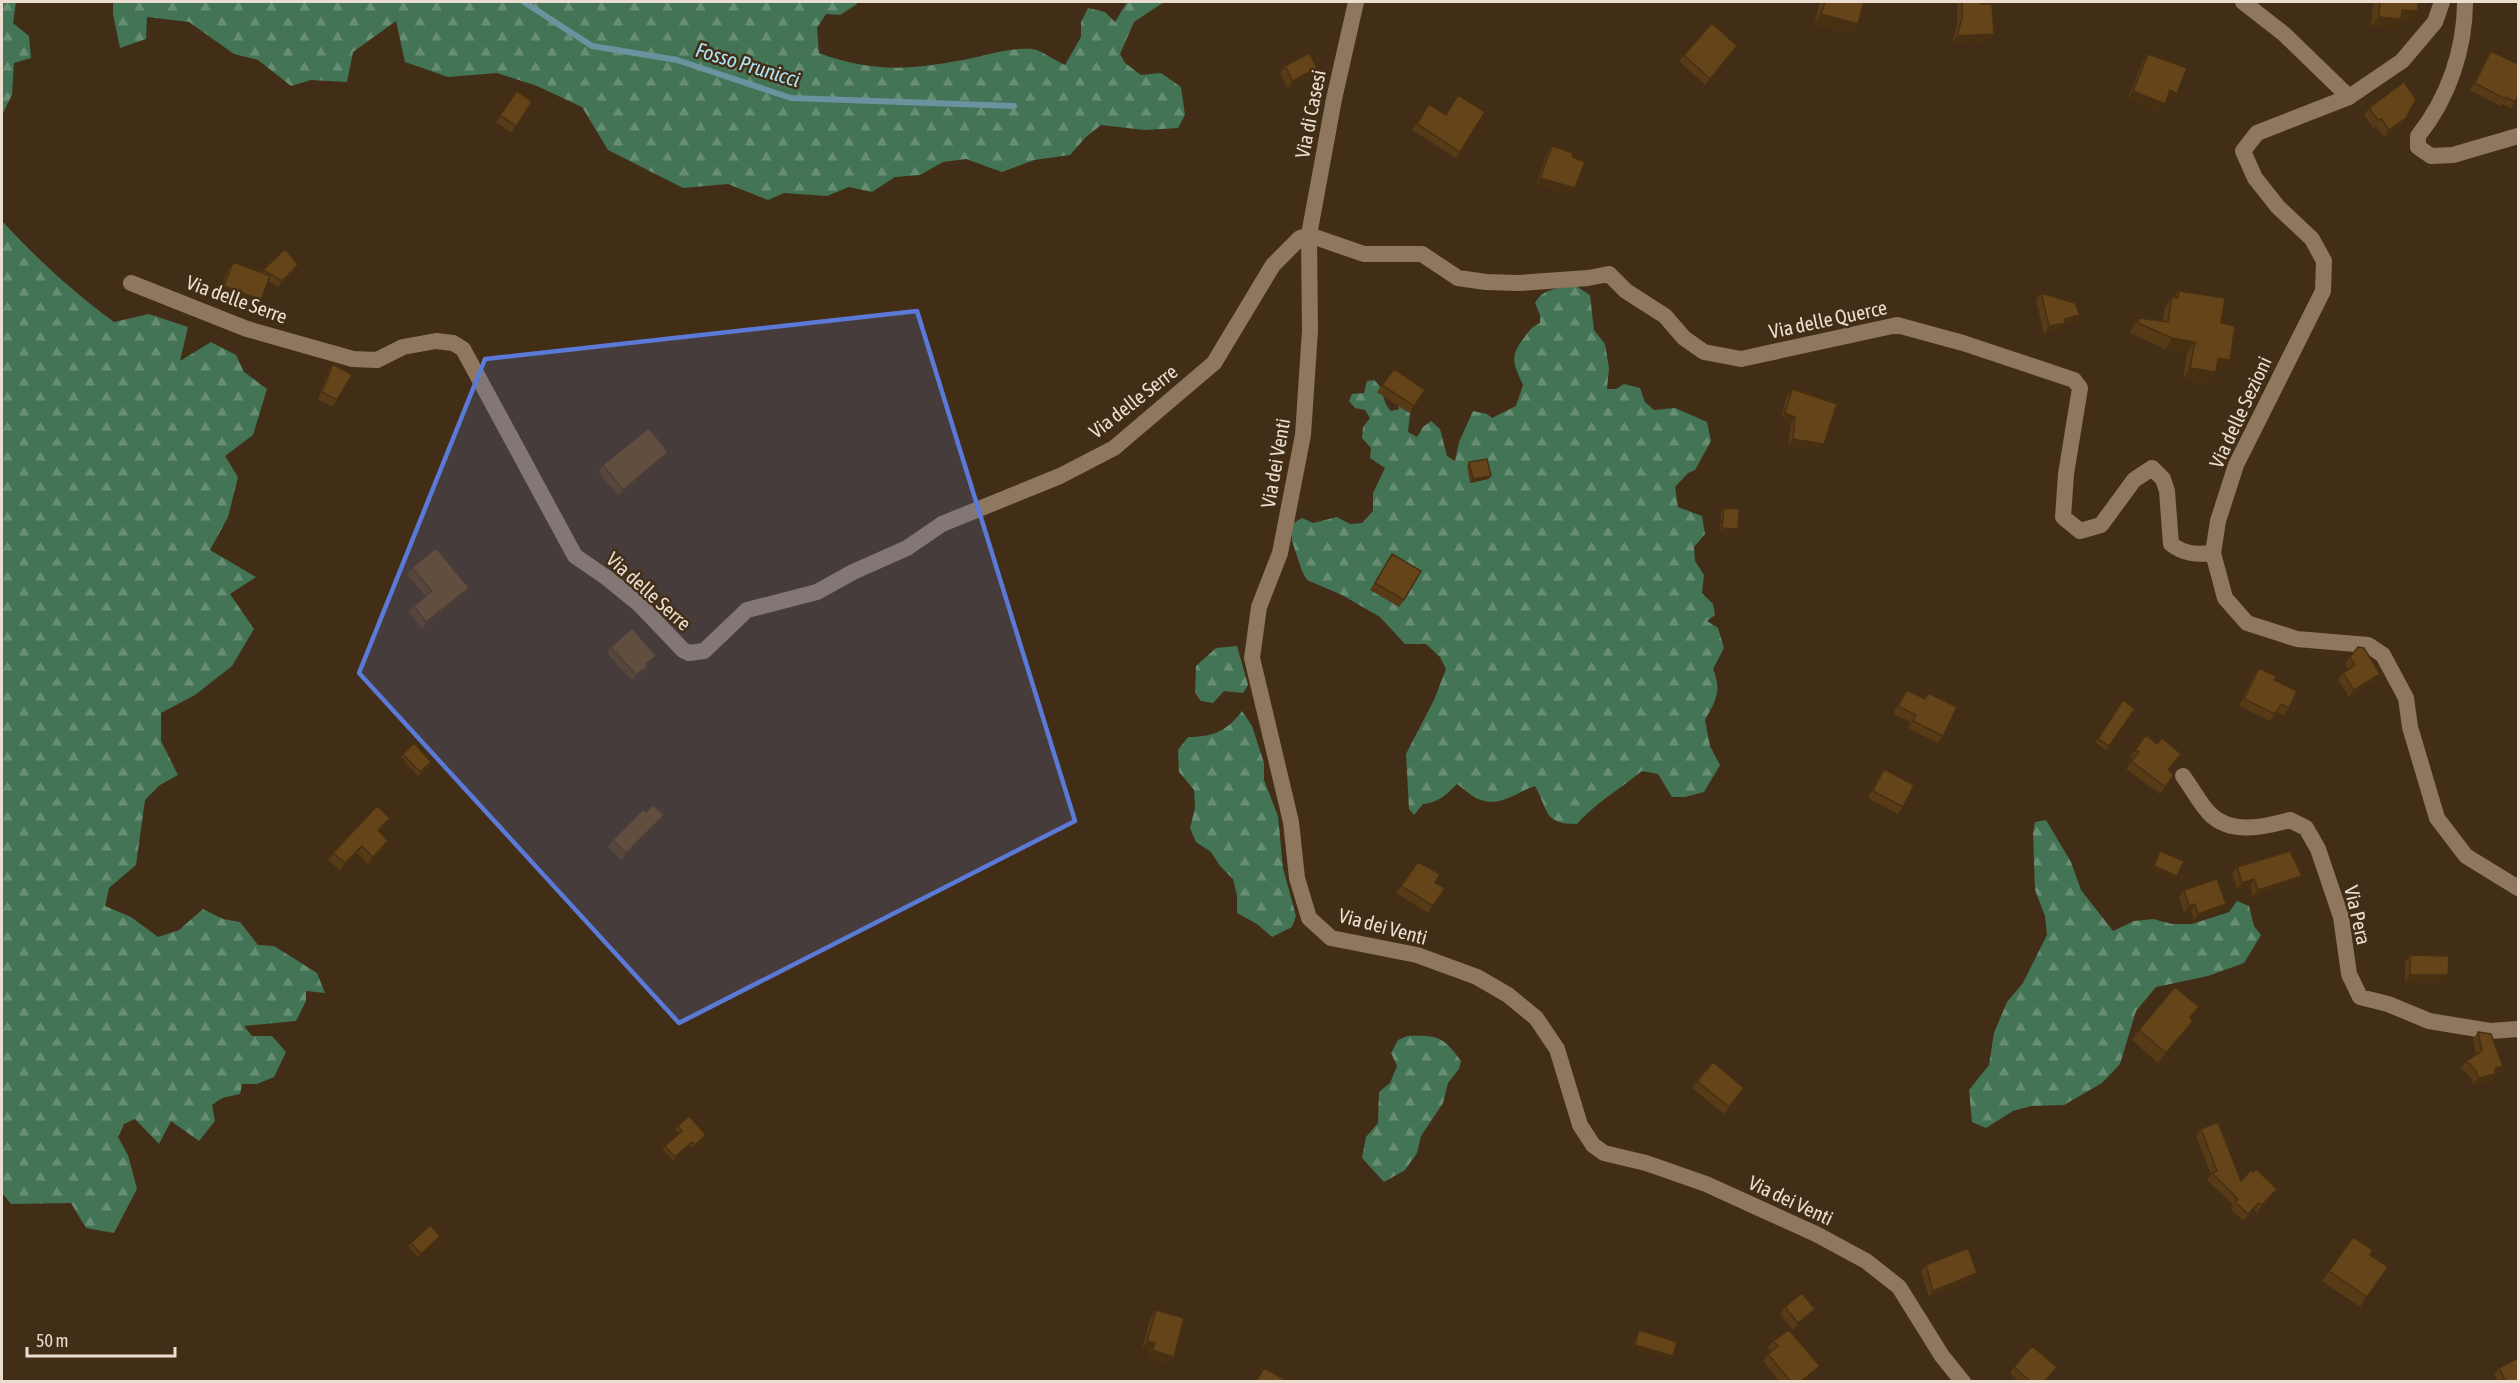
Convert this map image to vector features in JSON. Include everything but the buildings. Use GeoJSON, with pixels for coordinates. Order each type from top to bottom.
{"type":"FeatureCollection","features":[{"type":"Feature","properties":{"kind":"street","name":"Via di Casesi"},"geometry":{"type":"LineString","coordinates":[[1309,235],[1334,99],[1356,2]]}},
{"type":"Feature","properties":{"kind":"street"},"geometry":{"type":"LineString","coordinates":[[2243,2],[2284,34],[2349,97]]}},
{"type":"Feature","properties":{"kind":"street","name":"Via delle Sezioni"},"geometry":{"type":"LineString","coordinates":[[2442,2],[2435,22],[2402,61],[2349,97],[2257,133],[2243,151],[2255,178],[2278,207],[2312,239],[2324,261],[2323,291],[2236,465],[2218,521],[2213,553],[2225,598],[2247,623],[2297,639],[2368,645],[2383,655],[2406,698],[2410,727],[2437,818],[2466,856],[2518,888]]}},
{"type":"Feature","properties":{"kind":"street"},"geometry":{"type":"LineString","coordinates":[[2465,2],[2465,17],[2448,90],[2430,122],[2418,136],[2418,147],[2431,156],[2453,154],[2518,136]]}},
{"type":"Feature","properties":{"kind":"street","name":"Via delle Serre"},"geometry":{"type":"LineString","coordinates":[[131,284],[247,329],[353,359],[377,360],[403,347],[436,341],[453,343],[463,349],[575,555],[623,591],[683,650],[689,653],[704,651],[747,610],[817,592],[853,572],[907,548],[942,524],[1060,476],[1113,448],[1214,363],[1273,264],[1300,238],[1309,235]]}},
{"type":"Feature","properties":{"kind":"street","name":"Via delle Querce"},"geometry":{"type":"LineString","coordinates":[[1309,235],[1364,254],[1422,254],[1458,278],[1486,282],[1519,283],[1588,278],[1609,273],[1626,291],[1665,316],[1684,338],[1704,352],[1741,359],[1897,325],[1963,343],[2074,381],[2080,388],[2066,474],[2063,518],[2080,531],[2101,525],[2133,480],[2152,468],[2163,479],[2167,490],[2171,544],[2178,549],[2197,555],[2213,553]]}},
{"type":"Feature","properties":{"kind":"street","name":"Via dei Venti"},"geometry":{"type":"LineString","coordinates":[[1309,235],[1310,331],[1303,435],[1280,554],[1259,607],[1252,658],[1291,822],[1297,878],[1309,918],[1331,938],[1417,956],[1477,977],[1508,995],[1536,1018],[1557,1049],[1580,1125],[1593,1145],[1604,1154],[1646,1163],[1706,1184],[1816,1234],[1866,1261],[1899,1287],[1942,1356],[1963,1382]]}},
{"type":"Feature","properties":{"kind":"street","name":"Via Pera"},"geometry":{"type":"LineString","coordinates":[[2183,776],[2211,815],[2234,827],[2265,827],[2290,820],[2306,828],[2318,849],[2341,917],[2349,974],[2360,998],[2388,1004],[2429,1021],[2490,1031],[2518,1029]]}},
{"type":"Feature","properties":{"kind":"highlighted area"},"geometry":{"type":"Polygon","coordinates":[[[917,311],[1075,821],[679,1023],[359,673],[485,359],[917,311]]]}},
{"type":"Feature","properties":{"kind":"green space"},"geometry":{"type":"Polygon","coordinates":[[[2,2],[16,2],[13,23],[29,36],[31,58],[14,63],[12,95],[2,115],[2,2]]]}},
{"type":"Feature","properties":{"kind":"green space"},"geometry":{"type":"Polygon","coordinates":[[[113,2],[857,2],[840,15],[826,14],[817,28],[819,53],[857,64],[893,68],[928,66],[1021,49],[1037,50],[1065,65],[1081,37],[1081,22],[1088,8],[1105,12],[1115,22],[1127,2],[1164,2],[1134,22],[1120,54],[1125,63],[1141,75],[1161,73],[1181,87],[1185,115],[1178,128],[1145,130],[1101,125],[1086,137],[1070,155],[1034,160],[1002,172],[966,159],[943,162],[920,175],[895,177],[872,192],[849,187],[827,196],[784,193],[768,200],[728,184],[683,188],[608,150],[582,107],[537,86],[497,73],[448,77],[405,62],[396,21],[353,52],[347,82],[311,80],[291,86],[258,60],[234,54],[189,22],[147,17],[146,39],[120,48],[113,14],[113,2]]]}},
{"type":"Feature","properties":{"kind":"green space"},"geometry":{"type":"Polygon","coordinates":[[[2,221],[56,275],[114,322],[149,314],[188,327],[180,361],[211,342],[236,355],[244,372],[267,389],[253,435],[225,456],[238,477],[228,517],[210,550],[256,577],[230,594],[254,629],[232,666],[195,695],[161,713],[161,741],[178,775],[160,785],[145,800],[136,865],[109,888],[105,906],[131,917],[158,937],[179,930],[203,909],[223,919],[240,922],[258,945],[274,946],[317,973],[325,993],[306,991],[306,1001],[296,1021],[244,1026],[252,1036],[272,1036],[286,1052],[274,1077],[257,1084],[242,1084],[240,1094],[222,1098],[212,1105],[215,1121],[199,1141],[171,1121],[159,1144],[135,1119],[124,1124],[118,1137],[128,1155],[137,1189],[114,1233],[86,1228],[71,1203],[11,1204],[2,1193],[2,221]]]}},
{"type":"Feature","properties":{"kind":"green space"},"geometry":{"type":"Polygon","coordinates":[[[1576,286],[1590,295],[1594,330],[1605,344],[1609,368],[1607,389],[1616,389],[1624,384],[1640,388],[1645,402],[1654,410],[1675,408],[1707,422],[1711,441],[1695,470],[1688,473],[1675,487],[1678,507],[1702,516],[1705,534],[1694,547],[1695,561],[1704,575],[1702,593],[1713,604],[1715,615],[1707,621],[1718,628],[1724,648],[1713,669],[1717,689],[1712,707],[1705,720],[1710,746],[1720,765],[1704,792],[1685,797],[1672,797],[1658,774],[1642,771],[1577,824],[1552,819],[1535,786],[1508,798],[1488,802],[1475,797],[1457,784],[1438,800],[1423,804],[1414,815],[1409,809],[1406,754],[1434,700],[1446,669],[1440,657],[1426,644],[1405,644],[1380,617],[1342,595],[1307,580],[1292,541],[1292,524],[1302,518],[1313,523],[1337,517],[1350,524],[1362,523],[1373,511],[1373,493],[1385,468],[1370,458],[1371,448],[1362,438],[1363,427],[1370,418],[1365,410],[1355,408],[1349,401],[1352,394],[1364,393],[1367,381],[1374,380],[1378,384],[1391,411],[1399,409],[1398,401],[1411,404],[1408,432],[1417,437],[1423,427],[1431,421],[1440,429],[1447,456],[1455,461],[1459,442],[1473,411],[1487,414],[1492,418],[1516,406],[1523,385],[1515,366],[1514,356],[1527,334],[1540,323],[1540,315],[1535,303],[1538,298],[1552,290],[1576,286]]]}},
{"type":"Feature","properties":{"kind":"green space"},"geometry":{"type":"Polygon","coordinates":[[[1237,646],[1248,685],[1243,693],[1224,691],[1213,703],[1201,701],[1195,692],[1196,666],[1216,648],[1237,646]]]}},
{"type":"Feature","properties":{"kind":"green space"},"geometry":{"type":"Polygon","coordinates":[[[1242,711],[1252,726],[1264,763],[1264,780],[1278,816],[1283,868],[1296,916],[1292,927],[1272,937],[1257,924],[1237,913],[1237,895],[1233,879],[1220,866],[1211,852],[1196,842],[1190,828],[1195,808],[1194,790],[1179,772],[1178,750],[1188,737],[1219,732],[1231,724],[1242,711]]]}},
{"type":"Feature","properties":{"kind":"green space"},"geometry":{"type":"Polygon","coordinates":[[[2046,820],[2071,862],[2081,890],[2113,931],[2134,921],[2153,919],[2172,924],[2192,924],[2229,912],[2237,901],[2249,906],[2254,926],[2261,935],[2244,963],[2208,976],[2156,987],[2136,1011],[2120,1064],[2102,1083],[2064,1105],[2031,1106],[2013,1111],[1986,1128],[1972,1122],[1969,1090],[1989,1065],[1994,1033],[2007,1002],[2023,983],[2047,935],[2045,916],[2035,890],[2033,833],[2035,822],[2046,820]]]}},
{"type":"Feature","properties":{"kind":"green space"},"geometry":{"type":"Polygon","coordinates":[[[1407,1036],[1426,1036],[1438,1039],[1449,1046],[1461,1061],[1459,1069],[1448,1083],[1443,1103],[1421,1136],[1417,1153],[1405,1170],[1384,1182],[1362,1158],[1366,1137],[1378,1123],[1379,1092],[1390,1083],[1397,1066],[1391,1053],[1398,1040],[1407,1036]]]}},
{"type":"Feature","properties":{"kind":"waterway","name":"Fosso Prunicci"},"geometry":{"type":"LineString","coordinates":[[524,2],[592,46],[677,60],[791,98],[1014,106]]}}]}
